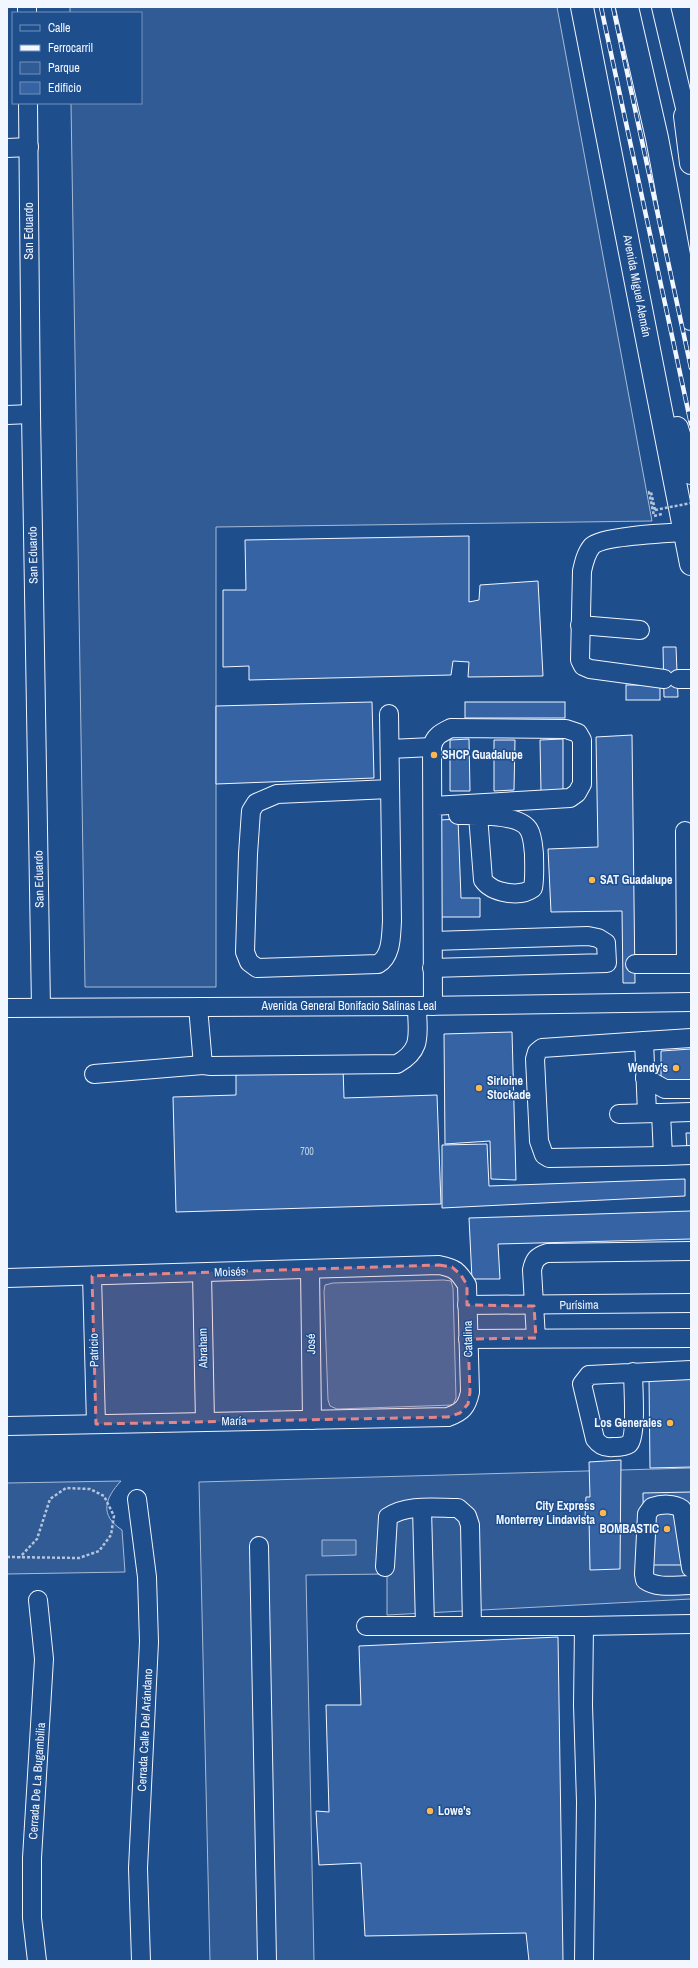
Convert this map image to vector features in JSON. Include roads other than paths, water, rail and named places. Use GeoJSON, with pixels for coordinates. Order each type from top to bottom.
{"type":"FeatureCollection","features":[{"type":"Feature","properties":{"kind":"highway","name":"Avenida Miguel Alemán"},"geometry":{"type":"LineString","coordinates":[[582,7],[648,338],[691,564]]}},
{"type":"Feature","properties":{"kind":"highway"},"geometry":{"type":"LineString","coordinates":[[627,7],[657,138],[691,319]]}},
{"type":"Feature","properties":{"kind":"highway"},"geometry":{"type":"LineString","coordinates":[[688,124],[691,163]]}},
{"type":"Feature","properties":{"kind":"highway"},"geometry":{"type":"LineString","coordinates":[[648,338],[691,473]]}},
{"type":"Feature","properties":{"kind":"street"},"geometry":{"type":"LineString","coordinates":[[661,7],[688,124]]}},
{"type":"Feature","properties":{"kind":"street","name":"San Eduardo"},"geometry":{"type":"LineString","coordinates":[[28,104],[31,414],[41,1007]]}},
{"type":"Feature","properties":{"kind":"street"},"geometry":{"type":"LineString","coordinates":[[7,148],[29,147]]}},
{"type":"Feature","properties":{"kind":"street"},"geometry":{"type":"LineString","coordinates":[[7,415],[31,414]]}},
{"type":"Feature","properties":{"kind":"street"},"geometry":{"type":"LineString","coordinates":[[678,679],[590,669],[583,666],[580,660],[582,571],[584,558],[593,545],[606,539],[685,532]]}},
{"type":"Feature","properties":{"kind":"street"},"geometry":{"type":"LineString","coordinates":[[580,625],[640,630]]}},
{"type":"Feature","properties":{"kind":"street"},"geometry":{"type":"LineString","coordinates":[[388,714],[390,749],[392,921],[389,950],[384,960],[378,964],[257,968],[249,962],[245,952],[248,854],[251,811],[256,803],[264,798],[277,794],[390,789]]}},
{"type":"Feature","properties":{"kind":"street"},"geometry":{"type":"LineString","coordinates":[[94,1074],[203,1065],[397,1064],[408,1058],[414,1050],[417,1042],[432,968],[433,740],[438,735],[451,728],[566,729],[578,733],[582,740],[582,784],[577,793],[570,798],[433,811]]}},
{"type":"Feature","properties":{"kind":"street"},"geometry":{"type":"LineString","coordinates":[[390,749],[432,747]]}},
{"type":"Feature","properties":{"kind":"street"},"geometry":{"type":"LineString","coordinates":[[433,811],[478,815],[522,822],[529,828],[532,837],[535,878],[533,888],[527,893],[493,889],[488,887],[483,880],[478,815]]}},
{"type":"Feature","properties":{"kind":"street"},"geometry":{"type":"LineString","coordinates":[[432,968],[622,963],[689,964],[685,831]]}},
{"type":"Feature","properties":{"kind":"street"},"geometry":{"type":"LineString","coordinates":[[433,941],[588,936],[598,938],[606,943],[622,963]]}},
{"type":"Feature","properties":{"kind":"street","name":"Avenida General Bonifacio Salinas Leal"},"geometry":{"type":"LineString","coordinates":[[7,1008],[425,1006],[691,1002]]}},
{"type":"Feature","properties":{"kind":"street"},"geometry":{"type":"LineString","coordinates":[[198,1007],[203,1065]]}},
{"type":"Feature","properties":{"kind":"street"},"geometry":{"type":"LineString","coordinates":[[691,1038],[542,1048],[537,1052],[535,1059],[541,1150],[544,1155],[549,1158],[691,1155]]}},
{"type":"Feature","properties":{"kind":"street"},"geometry":{"type":"LineString","coordinates":[[644,1041],[645,1078],[664,1156]]}},
{"type":"Feature","properties":{"kind":"street"},"geometry":{"type":"LineString","coordinates":[[645,1078],[665,1089],[691,1090]]}},
{"type":"Feature","properties":{"kind":"street"},"geometry":{"type":"LineString","coordinates":[[619,1114],[691,1112]]}},
{"type":"Feature","properties":{"kind":"street"},"geometry":{"type":"LineString","coordinates":[[536,1338],[532,1270],[534,1261],[538,1256],[547,1254],[691,1251]]}},
{"type":"Feature","properties":{"kind":"street","name":"Moisés"},"geometry":{"type":"LineString","coordinates":[[7,1278],[439,1265],[452,1267]]}},
{"type":"Feature","properties":{"kind":"street","name":"Catalina"},"geometry":{"type":"LineString","coordinates":[[452,1267],[461,1275],[467,1285],[470,1392],[468,1404],[460,1413]]}},
{"type":"Feature","properties":{"kind":"street","name":"José"},"geometry":{"type":"LineString","coordinates":[[310,1269],[312,1420]]}},
{"type":"Feature","properties":{"kind":"street","name":"Abraham"},"geometry":{"type":"LineString","coordinates":[[202,1273],[205,1422]]}},
{"type":"Feature","properties":{"kind":"street","name":"Patricio"},"geometry":{"type":"LineString","coordinates":[[92,1276],[96,1424]]}},
{"type":"Feature","properties":{"kind":"street","name":"Purísima"},"geometry":{"type":"LineString","coordinates":[[467,1305],[534,1306],[691,1303]]}},
{"type":"Feature","properties":{"kind":"street"},"geometry":{"type":"LineString","coordinates":[[468,1340],[536,1338],[691,1338]]}},
{"type":"Feature","properties":{"kind":"street"},"geometry":{"type":"LineString","coordinates":[[633,1372],[691,1370]]}},
{"type":"Feature","properties":{"kind":"street","name":"María"},"geometry":{"type":"LineString","coordinates":[[7,1426],[448,1417],[460,1413]]}},
{"type":"Feature","properties":{"kind":"street","name":"Cerrada Calle Del Arándano"},"geometry":{"type":"LineString","coordinates":[[137,1500],[147,1577],[149,1642],[138,1868],[141,1961]]}},
{"type":"Feature","properties":{"kind":"street"},"geometry":{"type":"LineString","coordinates":[[691,1568],[682,1509],[679,1506],[660,1504],[652,1507],[647,1514],[645,1580],[651,1584],[691,1585]]}},
{"type":"Feature","properties":{"kind":"street"},"geometry":{"type":"LineString","coordinates":[[422,1508],[425,1626]]}},
{"type":"Feature","properties":{"kind":"street"},"geometry":{"type":"LineString","coordinates":[[385,1567],[388,1517],[396,1512],[422,1508],[458,1508],[467,1516],[470,1525],[472,1626]]}},
{"type":"Feature","properties":{"kind":"street"},"geometry":{"type":"LineString","coordinates":[[259,1546],[267,1961]]}},
{"type":"Feature","properties":{"kind":"street","name":"Cerrada De La Bugambilia"},"geometry":{"type":"LineString","coordinates":[[37,1961],[32,1918],[32,1858],[44,1659],[38,1600]]}},
{"type":"Feature","properties":{"kind":"street"},"geometry":{"type":"LineString","coordinates":[[366,1626],[584,1626],[691,1624]]}},
{"type":"Feature","properties":{"kind":"street"},"geometry":{"type":"LineString","coordinates":[[584,1626],[583,1706],[586,1802],[584,1961]]}},
{"type":"Feature","properties":{"kind":"railway"},"geometry":{"type":"LineString","coordinates":[[601,7],[691,424]]}},
{"type":"Feature","properties":{"kind":"railway"},"geometry":{"type":"LineString","coordinates":[[613,7],[691,368]]}},
{"type":"Feature","properties":{"kind":"place","name":"SHCP Guadalupe"},"geometry":{"type":"Point","coordinates":[434,755]}},
{"type":"Feature","properties":{"kind":"place","name":"SAT Guadalupe"},"geometry":{"type":"Point","coordinates":[592,880]}},
{"type":"Feature","properties":{"kind":"place","name":"Wendy's"},"geometry":{"type":"Point","coordinates":[676,1068]}},
{"type":"Feature","properties":{"kind":"place","name":"Sirloine Stockade"},"geometry":{"type":"Point","coordinates":[479,1088]}},
{"type":"Feature","properties":{"kind":"place","name":"Los Generales"},"geometry":{"type":"Point","coordinates":[670,1423]}},
{"type":"Feature","properties":{"kind":"place","name":"City Express Monterrey Lindavista"},"geometry":{"type":"Point","coordinates":[603,1513]}},
{"type":"Feature","properties":{"kind":"place","name":"BOMBASTIC"},"geometry":{"type":"Point","coordinates":[667,1529]}},
{"type":"Feature","properties":{"kind":"place","name":"Lowe's"},"geometry":{"type":"Point","coordinates":[430,1811]}}]}
